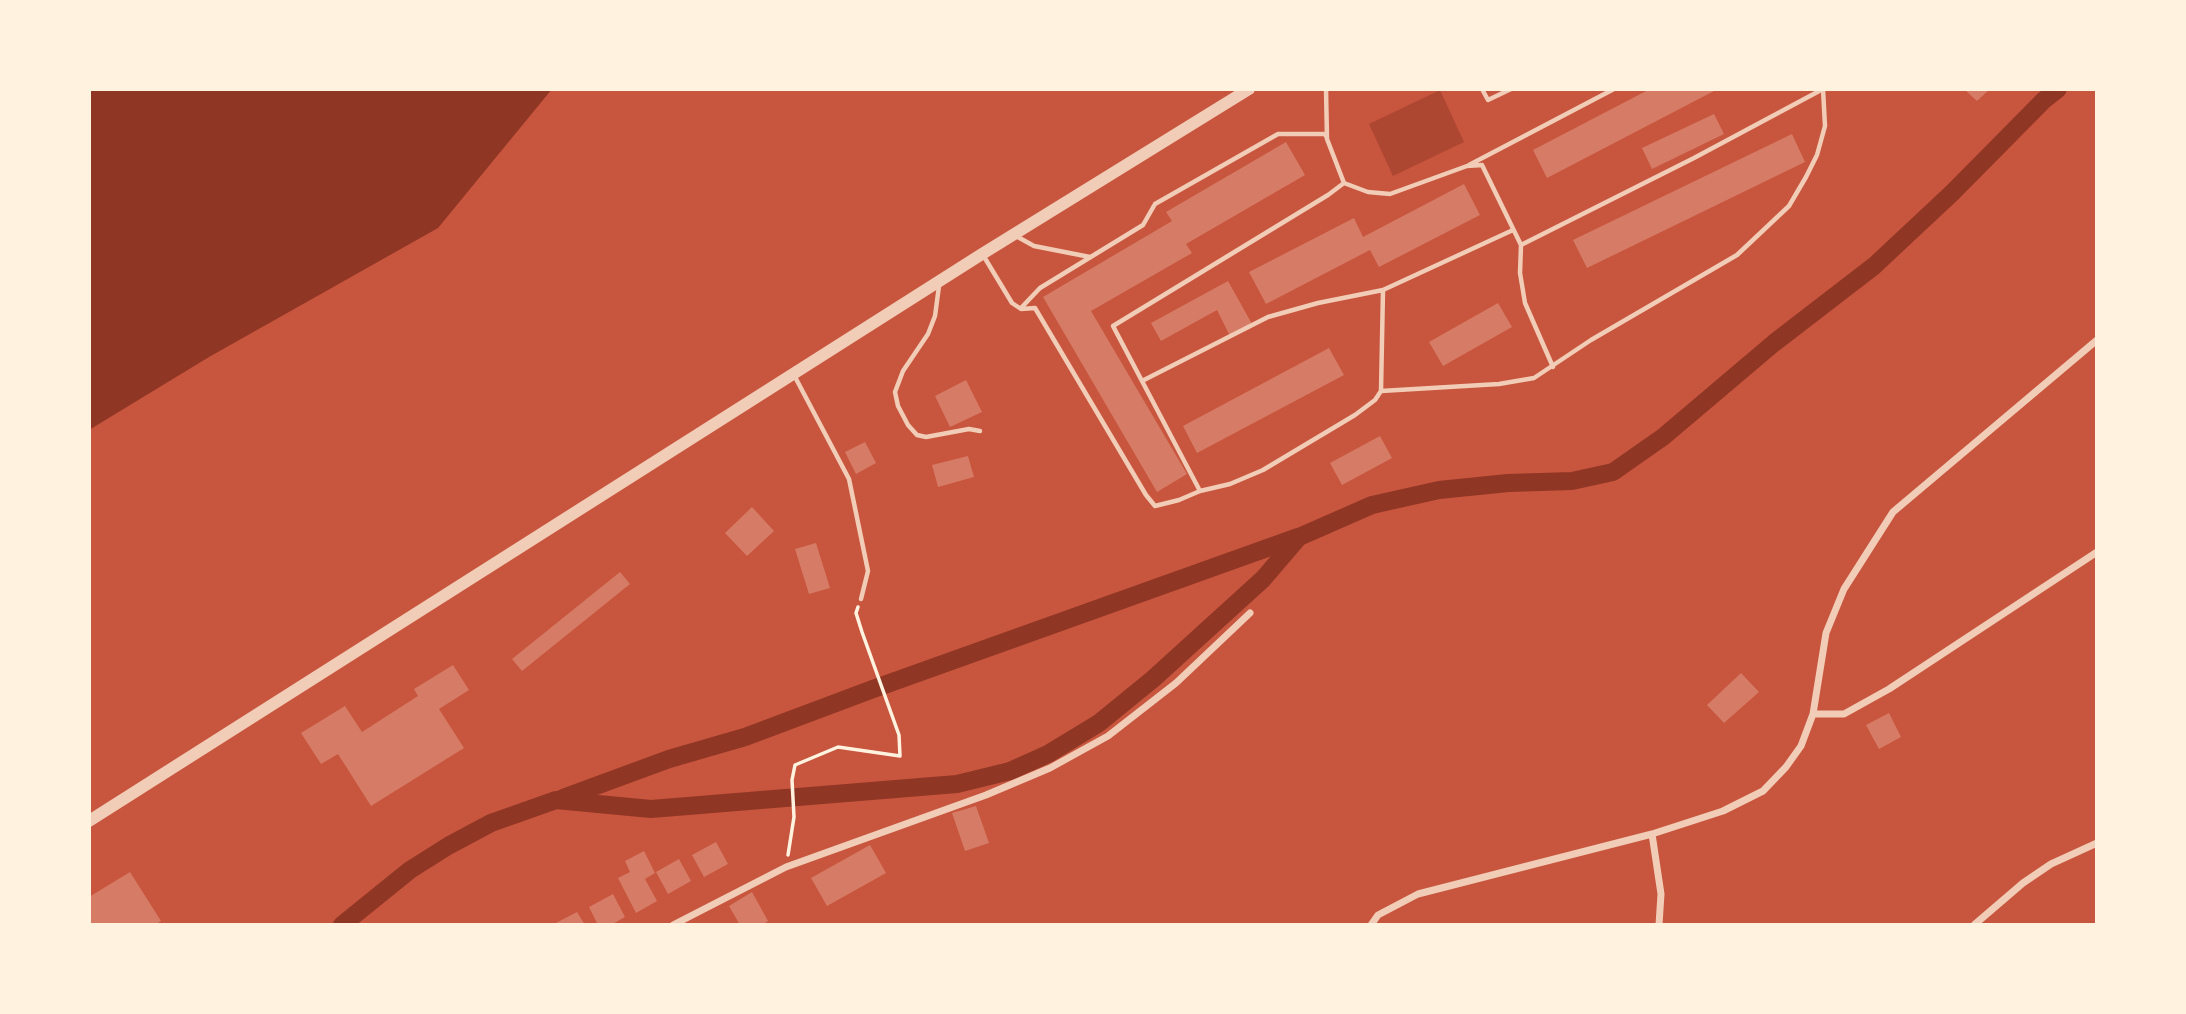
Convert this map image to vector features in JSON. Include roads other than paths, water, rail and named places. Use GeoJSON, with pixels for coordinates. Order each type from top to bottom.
{"type":"FeatureCollection","features":[{"type":"Feature","properties":{"kind":"street"},"geometry":{"type":"LineString","coordinates":[[89,821],[982,254],[1250,89]]}},
{"type":"Feature","properties":{"kind":"street"},"geometry":{"type":"LineString","coordinates":[[1371,925],[1378,915],[1418,894],[1652,834],[1723,811],[1763,791],[1801,746],[1813,714],[1826,633],[1844,589],[1893,512],[2097,340]]}},
{"type":"Feature","properties":{"kind":"street"},"geometry":{"type":"LineString","coordinates":[[1813,714],[1844,714],[1889,690],[2097,552]]}},
{"type":"Feature","properties":{"kind":"street"},"geometry":{"type":"LineString","coordinates":[[673,925],[786,867],[986,795],[1050,768],[1108,736],[1176,683],[1250,613]]}},
{"type":"Feature","properties":{"kind":"street"},"geometry":{"type":"LineString","coordinates":[[1652,834],[1661,894],[1660,925]]}},
{"type":"Feature","properties":{"kind":"street"},"geometry":{"type":"LineString","coordinates":[[1975,925],[2023,883],[2051,864],[2097,844]]}},
{"type":"Feature","properties":{"kind":"lane"},"geometry":{"type":"LineString","coordinates":[[1326,89],[1327,139]]}},
{"type":"Feature","properties":{"kind":"lane"},"geometry":{"type":"LineString","coordinates":[[1482,89],[1488,100],[1511,89]]}},
{"type":"Feature","properties":{"kind":"lane"},"geometry":{"type":"LineString","coordinates":[[1021,309],[1040,288],[1143,225],[1154,204],[1278,134],[1325,134],[1344,183],[1368,192],[1390,194],[1467,166],[1614,89]]}},
{"type":"Feature","properties":{"kind":"lane"},"geometry":{"type":"LineString","coordinates":[[1381,391],[1515,382],[1534,378],[1591,340],[1737,255],[1789,206],[1806,177],[1817,155],[1825,126],[1823,89],[1694,158],[1521,245]]}},
{"type":"Feature","properties":{"kind":"lane"},"geometry":{"type":"LineString","coordinates":[[1467,166],[1482,165],[1521,245],[1520,272],[1525,303],[1553,367]]}},
{"type":"Feature","properties":{"kind":"lane"},"geometry":{"type":"LineString","coordinates":[[1200,491],[1113,326],[1344,183]]}},
{"type":"Feature","properties":{"kind":"lane"},"geometry":{"type":"LineString","coordinates":[[1142,382],[1268,317],[1318,303],[1383,290],[1513,230]]}},
{"type":"Feature","properties":{"kind":"lane"},"geometry":{"type":"LineString","coordinates":[[1015,235],[1034,246],[1090,257]]}},
{"type":"Feature","properties":{"kind":"lane"},"geometry":{"type":"LineString","coordinates":[[982,254],[1012,303],[1021,309],[1035,308],[1155,506],[1230,484],[1264,470],[1375,400],[1381,391],[1383,290]]}},
{"type":"Feature","properties":{"kind":"lane"},"geometry":{"type":"LineString","coordinates":[[940,282],[935,316],[928,334],[903,371],[895,392],[898,406],[916,435],[926,437],[969,429],[980,431]]}},
{"type":"Feature","properties":{"kind":"lane"},"geometry":{"type":"LineString","coordinates":[[794,375],[849,479],[868,571],[861,599]]}},
{"type":"Feature","properties":{"kind":"waterway"},"geometry":{"type":"LineString","coordinates":[[342,925],[410,870],[448,846],[491,823],[556,800],[651,809],[957,784],[1010,771],[1048,754],[1099,723],[1153,679],[1263,579],[1299,537],[1372,505],[1439,490],[1508,483],[1572,481],[1613,472],[1663,437],[1774,343],[1874,266],[2058,89]]}},
{"type":"Feature","properties":{"kind":"waterway"},"geometry":{"type":"LineString","coordinates":[[563,798],[669,759],[745,737],[1298,537]]}}]}
